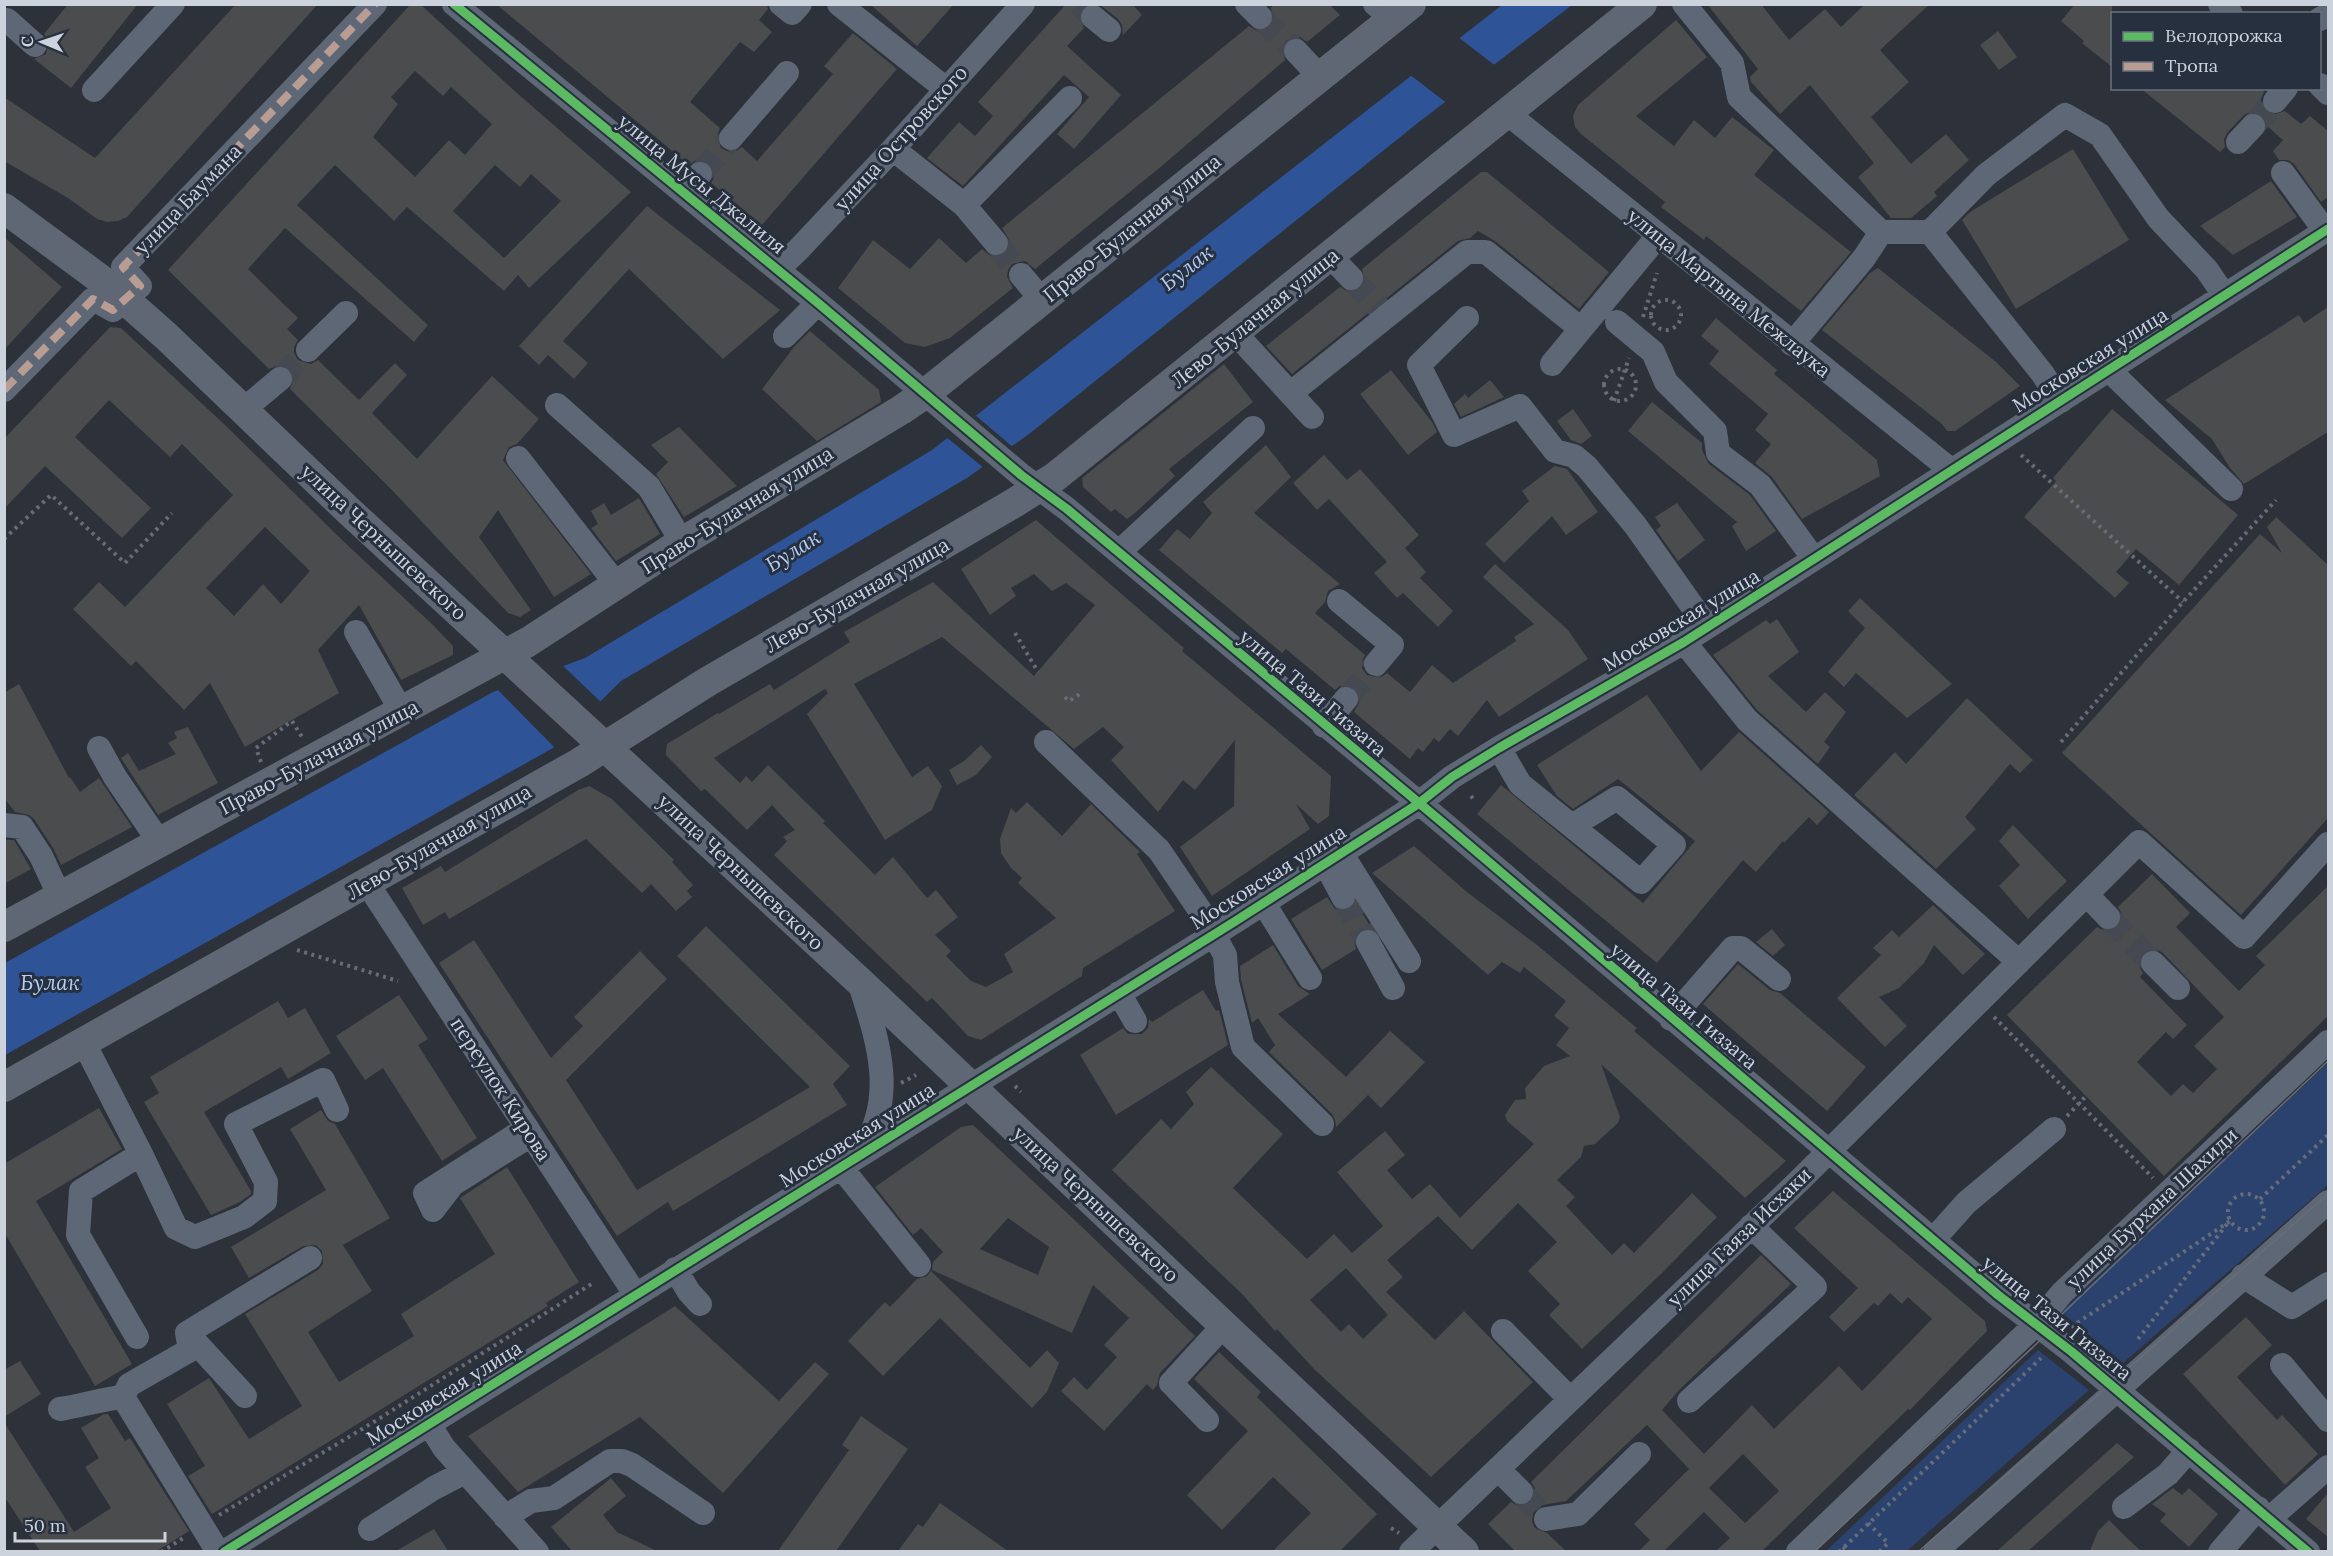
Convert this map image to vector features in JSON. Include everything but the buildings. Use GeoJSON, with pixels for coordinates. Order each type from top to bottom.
{"type":"FeatureCollection","features":[{"type":"Feature","properties":{"kind":"main road","name":"Лево-Булачная улица"},"geometry":{"type":"LineString","coordinates":[[4,1087],[367,883],[596,739],[707,682],[1030,481],[1055,477],[1642,4]]}},
{"type":"Feature","properties":{"kind":"main road","name":"Право-Булачная улица"},"geometry":{"type":"LineString","coordinates":[[4,927],[402,712],[514,663],[528,642],[682,542],[934,400],[1041,300],[1320,77],[1393,9]]}},
{"type":"Feature","properties":{"kind":"main road","name":"улица Чернышевского"},"geometry":{"type":"LineString","coordinates":[[4,208],[108,294],[166,336],[351,513],[859,981],[1464,1551]]}},
{"type":"Feature","properties":{"kind":"street"},"geometry":{"type":"LineString","coordinates":[[94,90],[173,4]]}},
{"type":"Feature","properties":{"kind":"street","name":"улица Баумана"},"geometry":{"type":"LineString","coordinates":[[4,390],[108,294],[140,286],[123,267],[375,4]]}},
{"type":"Feature","properties":{"kind":"street","name":"улица Мусы Джалиля"},"geometry":{"type":"LineString","coordinates":[[454,4],[692,183],[778,269],[1030,481]]}},
{"type":"Feature","properties":{"kind":"street"},"geometry":{"type":"LineString","coordinates":[[781,4],[792,13],[800,4]]}},
{"type":"Feature","properties":{"kind":"street"},"geometry":{"type":"LineString","coordinates":[[839,4],[946,89]]}},
{"type":"Feature","properties":{"kind":"street","name":"улица Островского"},"geometry":{"type":"LineString","coordinates":[[778,269],[893,149],[1023,4]]}},
{"type":"Feature","properties":{"kind":"street"},"geometry":{"type":"LineString","coordinates":[[1684,4],[1731,63],[1739,97],[1881,232],[1930,231],[1986,175],[2065,115],[2100,135],[2158,218],[2207,270],[2224,295]]}},
{"type":"Feature","properties":{"kind":"street"},"geometry":{"type":"LineString","coordinates":[[11,16],[36,45]]}},
{"type":"Feature","properties":{"kind":"street"},"geometry":{"type":"LineString","coordinates":[[1296,51],[1320,77]]}},
{"type":"Feature","properties":{"kind":"street"},"geometry":{"type":"LineString","coordinates":[[731,138],[788,72]]}},
{"type":"Feature","properties":{"kind":"street"},"geometry":{"type":"LineString","coordinates":[[964,205],[1070,98]]}},
{"type":"Feature","properties":{"kind":"street","name":"улица Мартына Межлаука"},"geometry":{"type":"LineString","coordinates":[[1508,114],[1951,470]]}},
{"type":"Feature","properties":{"kind":"street"},"geometry":{"type":"LineString","coordinates":[[893,149],[964,205],[996,243]]}},
{"type":"Feature","properties":{"kind":"street"},"geometry":{"type":"LineString","coordinates":[[2283,173],[2327,230]]}},
{"type":"Feature","properties":{"kind":"street","name":"Московская улица"},"geometry":{"type":"LineString","coordinates":[[224,1551],[840,1166],[971,1087],[1418,804],[1452,777],[1684,642],[2327,230]]}},
{"type":"Feature","properties":{"kind":"street"},"geometry":{"type":"LineString","coordinates":[[1930,231],[2042,372],[2061,400]]}},
{"type":"Feature","properties":{"kind":"street"},"geometry":{"type":"LineString","coordinates":[[1792,344],[1864,258],[1881,232]]}},
{"type":"Feature","properties":{"kind":"street"},"geometry":{"type":"LineString","coordinates":[[1552,364],[1658,236]]}},
{"type":"Feature","properties":{"kind":"street"},"geometry":{"type":"LineString","coordinates":[[1291,393],[1384,313],[1467,252],[1486,252],[1581,329]]}},
{"type":"Feature","properties":{"kind":"street"},"geometry":{"type":"LineString","coordinates":[[1331,256],[1351,278]]}},
{"type":"Feature","properties":{"kind":"street"},"geometry":{"type":"LineString","coordinates":[[1021,275],[1041,300]]}},
{"type":"Feature","properties":{"kind":"street"},"geometry":{"type":"LineString","coordinates":[[785,336],[818,303]]}},
{"type":"Feature","properties":{"kind":"street"},"geometry":{"type":"LineString","coordinates":[[308,350],[346,313]]}},
{"type":"Feature","properties":{"kind":"street"},"geometry":{"type":"LineString","coordinates":[[1467,318],[1419,365],[1454,435],[1520,406],[1555,451],[1574,456],[1587,467],[1635,525],[1707,627]]}},
{"type":"Feature","properties":{"kind":"street"},"geometry":{"type":"LineString","coordinates":[[1617,322],[1653,352],[1666,382],[1715,431],[1718,453],[1760,485],[1814,560]]}},
{"type":"Feature","properties":{"kind":"street"},"geometry":{"type":"LineString","coordinates":[[1235,333],[1312,417]]}},
{"type":"Feature","properties":{"kind":"street"},"geometry":{"type":"LineString","coordinates":[[2110,371],[2231,489]]}},
{"type":"Feature","properties":{"kind":"street"},"geometry":{"type":"LineString","coordinates":[[244,409],[280,380]]}},
{"type":"Feature","properties":{"kind":"street"},"geometry":{"type":"LineString","coordinates":[[557,405],[649,488],[682,542]]}},
{"type":"Feature","properties":{"kind":"street"},"geometry":{"type":"LineString","coordinates":[[1119,552],[1253,428]]}},
{"type":"Feature","properties":{"kind":"street"},"geometry":{"type":"LineString","coordinates":[[518,458],[617,585]]}},
{"type":"Feature","properties":{"kind":"street","name":"улица Тази Гиззата"},"geometry":{"type":"LineString","coordinates":[[1030,481],[1068,509],[1828,1152],[2118,1390],[2308,1551]]}},
{"type":"Feature","properties":{"kind":"street"},"geometry":{"type":"LineString","coordinates":[[1339,601],[1392,645],[1376,664]]}},
{"type":"Feature","properties":{"kind":"street"},"geometry":{"type":"LineString","coordinates":[[356,632],[402,712]]}},
{"type":"Feature","properties":{"kind":"street"},"geometry":{"type":"LineString","coordinates":[[1684,642],[1747,720],[2019,962]]}},
{"type":"Feature","properties":{"kind":"street"},"geometry":{"type":"LineString","coordinates":[[1324,726],[1346,699]]}},
{"type":"Feature","properties":{"kind":"street"},"geometry":{"type":"LineString","coordinates":[[1046,742],[1159,850],[1225,955],[1227,982],[1244,1047],[1322,1124]]}},
{"type":"Feature","properties":{"kind":"street"},"geometry":{"type":"LineString","coordinates":[[99,748],[115,777],[160,843]]}},
{"type":"Feature","properties":{"kind":"street"},"geometry":{"type":"LineString","coordinates":[[1499,748],[1520,784],[1572,826]]}},
{"type":"Feature","properties":{"kind":"street"},"geometry":{"type":"LineString","coordinates":[[4,825],[22,827],[41,856],[60,897]]}},
{"type":"Feature","properties":{"kind":"street","name":"улица Гаяза Исхаки"},"geometry":{"type":"LineString","coordinates":[[1405,1542],[1437,1527],[1828,1152],[2139,842],[2244,937],[2328,844]]}},
{"type":"Feature","properties":{"kind":"street"},"geometry":{"type":"LineString","coordinates":[[1333,858],[1343,897]]}},
{"type":"Feature","properties":{"kind":"street"},"geometry":{"type":"LineString","coordinates":[[1333,858],[1409,960]]}},
{"type":"Feature","properties":{"kind":"street","name":"переулок Кирова"},"geometry":{"type":"LineString","coordinates":[[367,883],[635,1294]]}},
{"type":"Feature","properties":{"kind":"street"},"geometry":{"type":"LineString","coordinates":[[2087,895],[2108,917]]}},
{"type":"Feature","properties":{"kind":"street"},"geometry":{"type":"LineString","coordinates":[[1263,902],[1310,978]]}},
{"type":"Feature","properties":{"kind":"street"},"geometry":{"type":"LineString","coordinates":[[1368,942],[1393,988]]}},
{"type":"Feature","properties":{"kind":"street"},"geometry":{"type":"LineString","coordinates":[[1671,1019],[1733,948],[1741,948],[1779,979]]}},
{"type":"Feature","properties":{"kind":"street"},"geometry":{"type":"LineString","coordinates":[[2153,963],[2178,988]]}},
{"type":"Feature","properties":{"kind":"street"},"geometry":{"type":"LineString","coordinates":[[859,981],[875,1034],[883,1092],[878,1121],[861,1153]]}},
{"type":"Feature","properties":{"kind":"street"},"geometry":{"type":"LineString","coordinates":[[1119,993],[1135,1021]]}},
{"type":"Feature","properties":{"kind":"street"},"geometry":{"type":"LineString","coordinates":[[84,1042],[176,1228],[195,1237],[244,1217],[265,1201],[266,1182],[237,1124],[323,1080],[337,1110]]}},
{"type":"Feature","properties":{"kind":"street","name":"улица Бурхана Шахиди"},"geometry":{"type":"LineString","coordinates":[[1798,1551],[2036,1324],[2062,1293],[2328,1042]]}},
{"type":"Feature","properties":{"kind":"street"},"geometry":{"type":"LineString","coordinates":[[1933,1239],[1966,1203],[2062,1121]]}},
{"type":"Feature","properties":{"kind":"street"},"geometry":{"type":"LineString","coordinates":[[136,1337],[78,1235],[81,1191],[141,1154]]}},
{"type":"Feature","properties":{"kind":"street"},"geometry":{"type":"LineString","coordinates":[[840,1166],[919,1265]]}},
{"type":"Feature","properties":{"kind":"street"},"geometry":{"type":"LineString","coordinates":[[1939,1550],[2328,1202]]}},
{"type":"Feature","properties":{"kind":"street"},"geometry":{"type":"LineString","coordinates":[[1689,1401],[1815,1287],[1752,1226]]}},
{"type":"Feature","properties":{"kind":"street"},"geometry":{"type":"LineString","coordinates":[[187,1333],[310,1258]]}},
{"type":"Feature","properties":{"kind":"street"},"geometry":{"type":"LineString","coordinates":[[675,1269],[689,1293],[700,1304]]}},
{"type":"Feature","properties":{"kind":"street"},"geometry":{"type":"LineString","coordinates":[[2243,1276],[2292,1307],[2328,1284]]}},
{"type":"Feature","properties":{"kind":"street"},"geometry":{"type":"LineString","coordinates":[[1207,1420],[1172,1383],[1224,1325]]}},
{"type":"Feature","properties":{"kind":"street"},"geometry":{"type":"LineString","coordinates":[[1503,1331],[1570,1399]]}},
{"type":"Feature","properties":{"kind":"street"},"geometry":{"type":"LineString","coordinates":[[187,1333],[245,1396]]}},
{"type":"Feature","properties":{"kind":"street"},"geometry":{"type":"LineString","coordinates":[[123,1397],[129,1385],[190,1350],[187,1333]]}},
{"type":"Feature","properties":{"kind":"street"},"geometry":{"type":"LineString","coordinates":[[2282,1365],[2328,1420]]}},
{"type":"Feature","properties":{"kind":"street"},"geometry":{"type":"LineString","coordinates":[[123,1397],[218,1551]]}},
{"type":"Feature","properties":{"kind":"street"},"geometry":{"type":"LineString","coordinates":[[60,1409],[123,1397]]}},
{"type":"Feature","properties":{"kind":"street"},"geometry":{"type":"LineString","coordinates":[[429,1424],[444,1448],[537,1551]]}},
{"type":"Feature","properties":{"kind":"street"},"geometry":{"type":"LineString","coordinates":[[2124,1507],[2168,1474],[2189,1450]]}},
{"type":"Feature","properties":{"kind":"street"},"geometry":{"type":"LineString","coordinates":[[1546,1519],[1578,1514],[1639,1454]]}},
{"type":"Feature","properties":{"kind":"street"},"geometry":{"type":"LineString","coordinates":[[505,1517],[531,1501],[554,1498],[610,1461],[622,1461],[632,1465],[703,1513]]}},
{"type":"Feature","properties":{"kind":"street"},"geometry":{"type":"LineString","coordinates":[[2270,1519],[2328,1467]]}},
{"type":"Feature","properties":{"kind":"street"},"geometry":{"type":"LineString","coordinates":[[1498,1468],[1521,1492]]}},
{"type":"Feature","properties":{"kind":"street"},"geometry":{"type":"LineString","coordinates":[[370,1529],[434,1488],[465,1472]]}},
{"type":"Feature","properties":{"kind":"street"},"geometry":{"type":"LineString","coordinates":[[2220,1551],[2270,1519],[2315,1495],[2328,1484]]}},
{"type":"Feature","properties":{"kind":"path"},"geometry":{"type":"LineString","coordinates":[[1672,301],[1680,309],[1680,321],[1672,329],[1661,329],[1653,321],[1652,310],[1660,302],[1672,301]]}},
{"type":"Feature","properties":{"kind":"path"},"geometry":{"type":"LineString","coordinates":[[1646,308],[1652,310]]}},
{"type":"Feature","properties":{"kind":"path"},"geometry":{"type":"LineString","coordinates":[[1613,370],[1625,370],[1634,378],[1635,391],[1627,400],[1614,401],[1605,392],[1604,380],[1613,370]]}},
{"type":"Feature","properties":{"kind":"path"},"geometry":{"type":"LineString","coordinates":[[2021,455],[2183,602]]}},
{"type":"Feature","properties":{"kind":"path"},"geometry":{"type":"LineString","coordinates":[[4,540],[51,495],[124,563],[172,513]]}},
{"type":"Feature","properties":{"kind":"path"},"geometry":{"type":"LineString","coordinates":[[2061,742],[2276,500]]}},
{"type":"Feature","properties":{"kind":"path"},"geometry":{"type":"LineString","coordinates":[[1015,633],[1038,672]]}},
{"type":"Feature","properties":{"kind":"path"},"geometry":{"type":"LineString","coordinates":[[1065,697],[1069,701],[1080,694]]}},
{"type":"Feature","properties":{"kind":"path"},"geometry":{"type":"LineString","coordinates":[[262,763],[256,748],[292,721],[303,740]]}},
{"type":"Feature","properties":{"kind":"path"},"geometry":{"type":"LineString","coordinates":[[297,950],[398,981]]}},
{"type":"Feature","properties":{"kind":"path"},"geometry":{"type":"LineString","coordinates":[[1979,1001],[2159,1184]]}},
{"type":"Feature","properties":{"kind":"path"},"geometry":{"type":"LineString","coordinates":[[1015,1086],[1020,1092]]}},
{"type":"Feature","properties":{"kind":"path"},"geometry":{"type":"LineString","coordinates":[[2062,1121],[2086,1096]]}},
{"type":"Feature","properties":{"kind":"path"},"geometry":{"type":"LineString","coordinates":[[2260,1199],[2328,1135]]}},
{"type":"Feature","properties":{"kind":"path"},"geometry":{"type":"LineString","coordinates":[[2240,1194],[2251,1194],[2260,1199],[2264,1207],[2264,1216],[2260,1224],[2253,1229],[2244,1230],[2236,1227],[2230,1221],[2227,1211],[2231,1200],[2240,1194]]}},
{"type":"Feature","properties":{"kind":"path"},"geometry":{"type":"LineString","coordinates":[[2068,1330],[2230,1221]]}},
{"type":"Feature","properties":{"kind":"path"},"geometry":{"type":"LineString","coordinates":[[2131,1347],[2230,1221]]}},
{"type":"Feature","properties":{"kind":"path"},"geometry":{"type":"LineString","coordinates":[[160,1551],[377,1420],[593,1283]]}},
{"type":"Feature","properties":{"kind":"path"},"geometry":{"type":"LineString","coordinates":[[1839,1551],[2041,1358]]}},
{"type":"Feature","properties":{"kind":"path"},"geometry":{"type":"LineString","coordinates":[[1868,1523],[1888,1543],[1879,1551]]}},
{"type":"Feature","properties":{"kind":"path"},"geometry":{"type":"LineString","coordinates":[[1391,1528],[1405,1542]]}},
{"type":"Feature","properties":{"kind":"path"},"geometry":{"type":"LineString","coordinates":[[1844,1547],[1848,1551]]}},
{"type":"Feature","properties":{"kind":"shaded area"},"geometry":{"type":"Polygon","coordinates":[[[2328,1063],[2328,1185],[2123,1363],[2061,1312],[2328,1063]]]}},
{"type":"Feature","properties":{"kind":"shaded area"},"geometry":{"type":"Polygon","coordinates":[[[2038,1350],[2089,1390],[1907,1551],[1826,1551],[2038,1350]]]}},
{"type":"Feature","properties":{"kind":"water","name":"Булак"},"geometry":{"type":"Polygon","coordinates":[[[1502,5],[1572,5],[1419,122],[1029,434],[967,478],[621,681],[553,748],[5,1055],[5,963],[493,692],[585,658],[932,450],[1502,5]]]}},
{"type":"Feature","properties":{"kind":"pier"},"geometry":{"type":"Polygon","coordinates":[[[1458,37],[1497,67],[1448,104],[1409,74],[1458,37]]]}},
{"type":"Feature","properties":{"kind":"pier"},"geometry":{"type":"Polygon","coordinates":[[[974,414],[1014,448],[985,469],[945,436],[974,414]]]}},
{"type":"Feature","properties":{"kind":"pier"},"geometry":{"type":"Polygon","coordinates":[[[561,664],[602,703],[556,749],[496,688],[561,664]]]}},
{"type":"Feature","properties":{"kind":"tunnel"},"geometry":{"type":"LineString","coordinates":[[1079,4],[1093,17]]}},
{"type":"Feature","properties":{"kind":"tunnel"},"geometry":{"type":"LineString","coordinates":[[1260,17],[1296,51]]}},
{"type":"Feature","properties":{"kind":"tunnel"},"geometry":{"type":"LineString","coordinates":[[2253,126],[2275,101]]}},
{"type":"Feature","properties":{"kind":"tunnel"},"geometry":{"type":"LineString","coordinates":[[700,174],[731,138]]}},
{"type":"Feature","properties":{"kind":"tunnel"},"geometry":{"type":"LineString","coordinates":[[996,243],[1021,275]]}},
{"type":"Feature","properties":{"kind":"tunnel"},"geometry":{"type":"LineString","coordinates":[[1351,278],[1381,310]]}},
{"type":"Feature","properties":{"kind":"tunnel"},"geometry":{"type":"LineString","coordinates":[[280,379],[308,350]]}},
{"type":"Feature","properties":{"kind":"tunnel"},"geometry":{"type":"LineString","coordinates":[[1346,699],[1376,664]]}},
{"type":"Feature","properties":{"kind":"tunnel"},"geometry":{"type":"LineString","coordinates":[[1343,897],[1368,942]]}},
{"type":"Feature","properties":{"kind":"tunnel"},"geometry":{"type":"LineString","coordinates":[[2108,917],[2153,963]]}},
{"type":"Feature","properties":{"kind":"tunnel"},"geometry":{"type":"LineString","coordinates":[[1521,1492],[1546,1519]]}},
{"type":"Feature","properties":{"kind":"tram line"},"geometry":{"type":"LineString","coordinates":[[1814,1552],[2048,1333],[2060,1316],[2328,1061]]}},
{"type":"Feature","properties":{"kind":"tram line"},"geometry":{"type":"LineString","coordinates":[[1918,1552],[2328,1194]]}},
{"type":"Feature","properties":{"kind":"marked path"},"geometry":{"type":"LineString","coordinates":[[4,390],[93,299],[113,310],[140,286],[123,267],[375,4]]}},
{"type":"Feature","properties":{"kind":"cycle path"},"geometry":{"type":"LineString","coordinates":[[454,4],[818,303],[1021,475],[1067,509],[1443,823],[1998,1295],[2072,1352],[2308,1552]]}},
{"type":"Feature","properties":{"kind":"cycle path"},"geometry":{"type":"LineString","coordinates":[[224,1552],[1234,922],[1418,804],[1452,777],[1684,642],[2328,229]]}}]}
